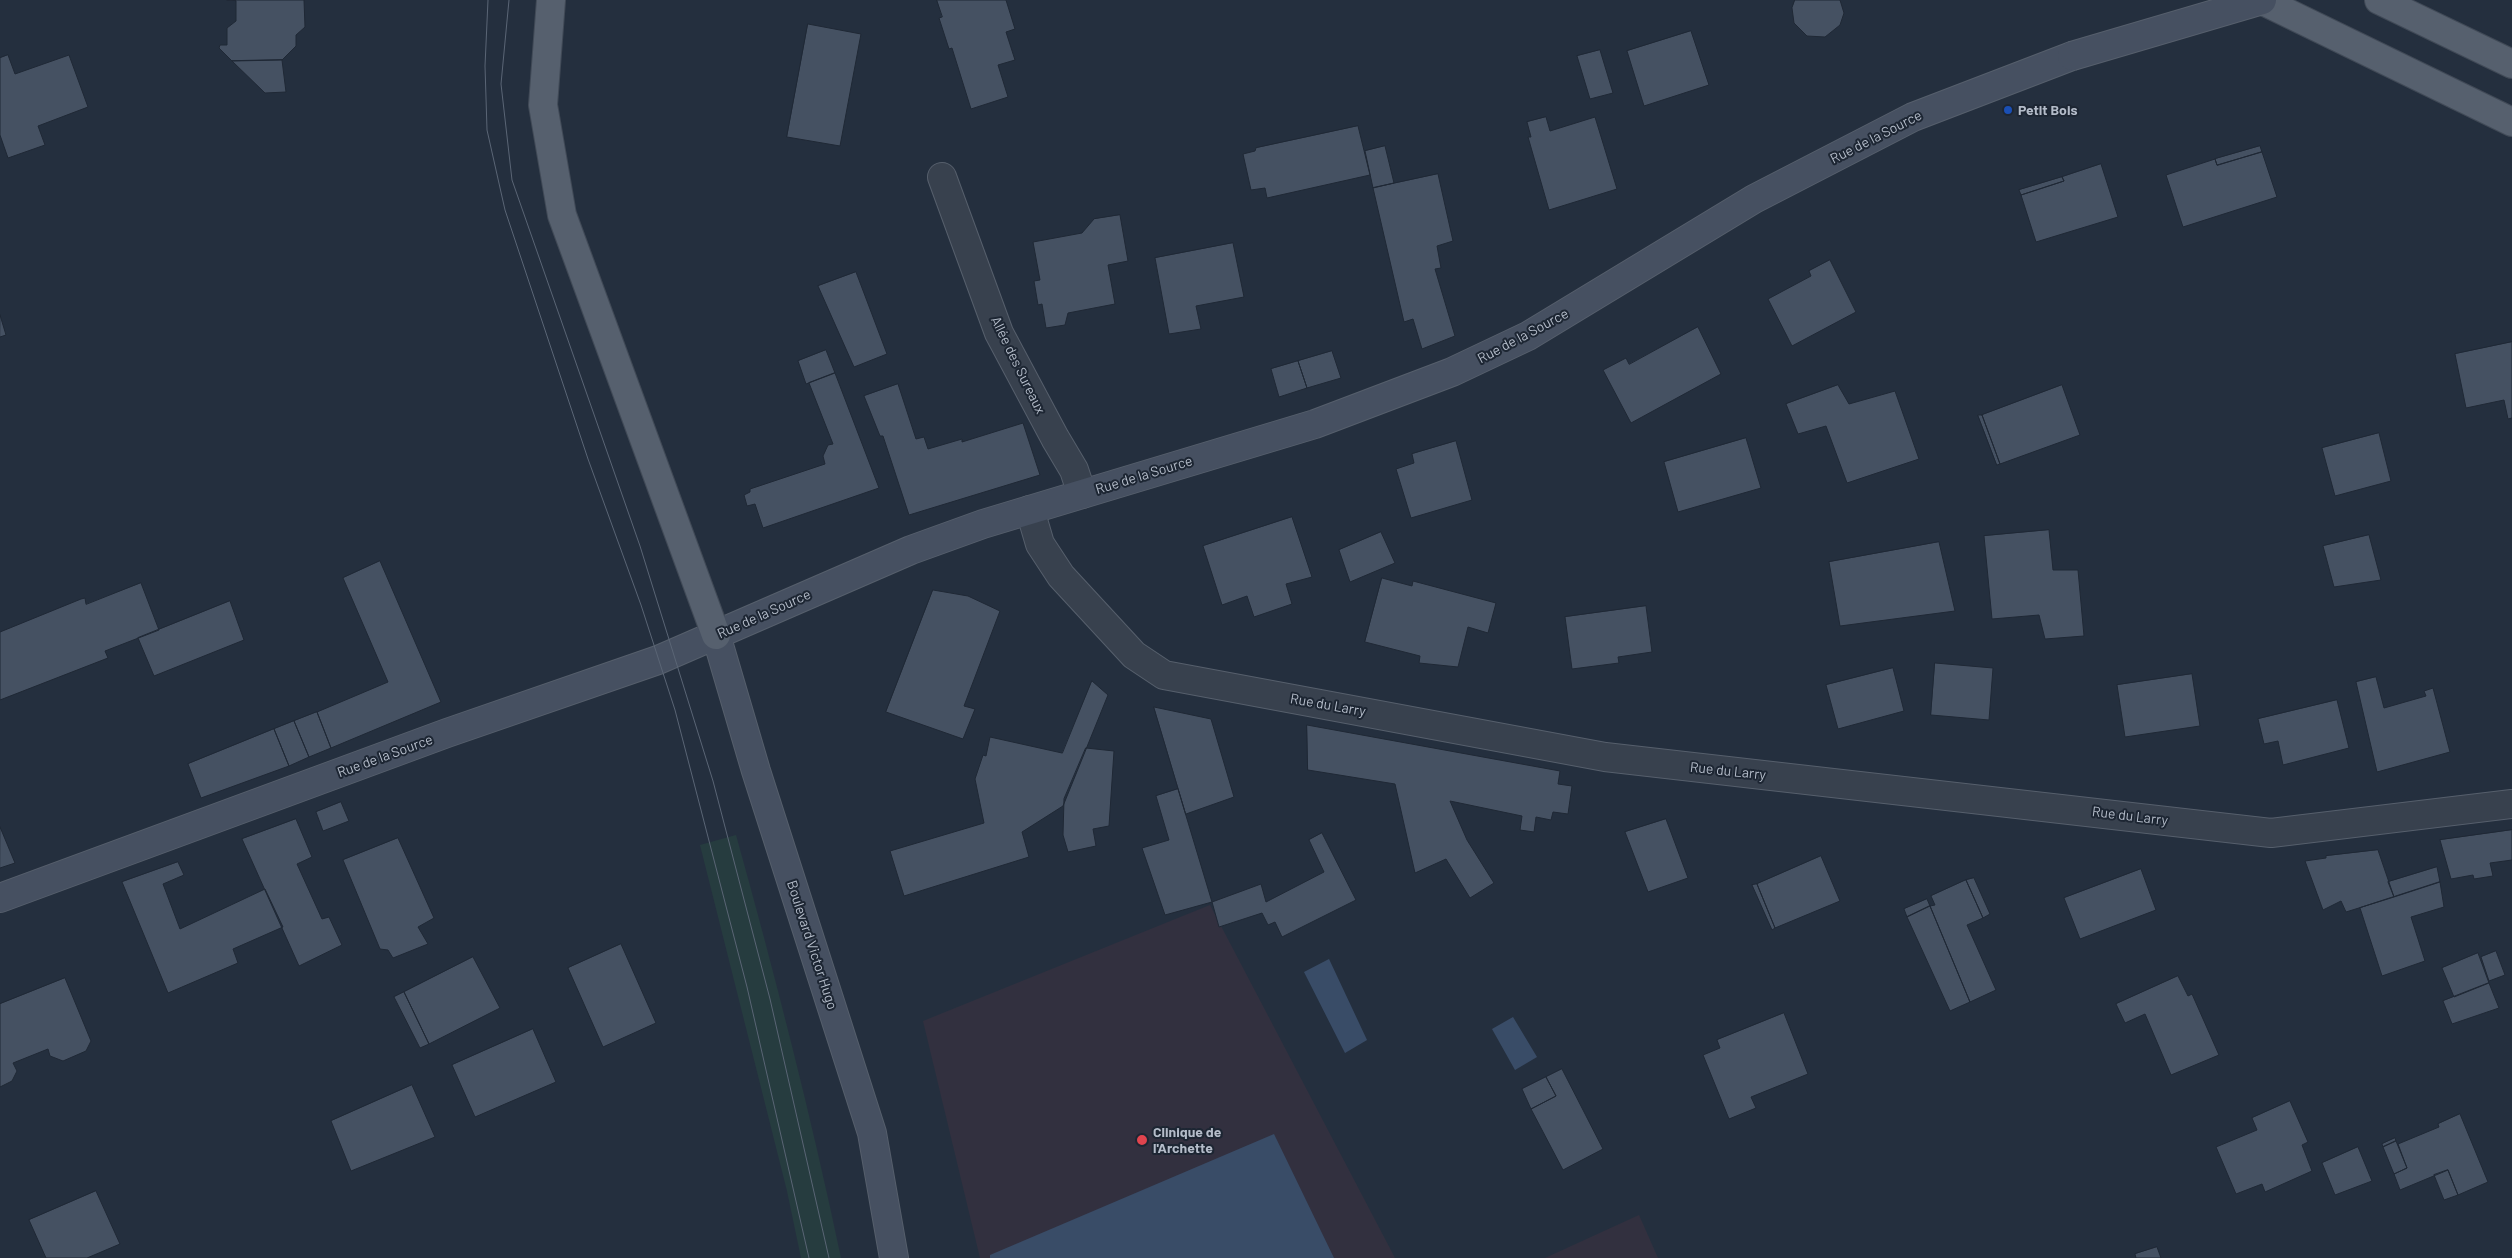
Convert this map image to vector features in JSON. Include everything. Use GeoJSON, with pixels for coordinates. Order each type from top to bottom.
{"type":"FeatureCollection","features":[{"type":"Feature","properties":{"kind":"main road"},"geometry":{"type":"LineString","coordinates":[[551,0],[543,105],[562,215],[716,635]]}},
{"type":"Feature","properties":{"kind":"main road"},"geometry":{"type":"LineString","coordinates":[[2262,0],[2512,122]]}},
{"type":"Feature","properties":{"kind":"main road","name":"Rue de la Source"},"geometry":{"type":"LineString","coordinates":[[0,898],[447,733],[658,660],[910,550],[1030,510],[1315,424],[1452,372],[1528,336],[1754,199],[1913,117],[2072,56],[2262,0]]}},
{"type":"Feature","properties":{"kind":"main road"},"geometry":{"type":"LineString","coordinates":[[2379,0],[2512,64]]}},
{"type":"Feature","properties":{"kind":"main road","name":"Boulevard Victor Hugo"},"geometry":{"type":"LineString","coordinates":[[716,635],[756,772],[872,1133],[894,1258]]}},
{"type":"Feature","properties":{"kind":"street","name":"Allée des Sureaux"},"geometry":{"type":"LineString","coordinates":[[942,176],[999,333],[1074,470],[1082,494]]}},
{"type":"Feature","properties":{"kind":"street","name":"Rue du Larry"},"geometry":{"type":"LineString","coordinates":[[1030,510],[1040,544],[1060,576],[1134,655],[1164,675],[1605,757],[2271,832],[2512,804]]}},
{"type":"Feature","properties":{"kind":"shaded area","name":"Clinique de l'Archette"},"geometry":{"type":"Polygon","coordinates":[[[1210,905],[1395,1258],[980,1258],[923,1021],[1210,905]]]}},
{"type":"Feature","properties":{"kind":"shaded area"},"geometry":{"type":"Polygon","coordinates":[[[1639,1215],[1658,1258],[1545,1258],[1639,1215]]]}},
{"type":"Feature","properties":{"kind":"green space"},"geometry":{"type":"Polygon","coordinates":[[[736,835],[792,1045],[841,1258],[801,1258],[787,1191],[700,845],[736,835]]]}},
{"type":"Feature","properties":{"kind":"water"},"geometry":{"type":"Polygon","coordinates":[[[1329,959],[1367,1040],[1345,1053],[1304,972],[1329,959]]]}},
{"type":"Feature","properties":{"kind":"water"},"geometry":{"type":"Polygon","coordinates":[[[1513,1017],[1537,1057],[1515,1070],[1492,1029],[1513,1017]]]}},
{"type":"Feature","properties":{"kind":"water"},"geometry":{"type":"Polygon","coordinates":[[[1274,1134],[1334,1258],[990,1258],[990,1255],[1274,1134]]]}},
{"type":"Feature","properties":{"kind":"building"},"geometry":{"type":"Polygon","coordinates":[[[227,0],[304,0],[305,27],[296,35],[296,46],[282,60],[232,61],[219,48],[220,45],[227,45],[227,28],[236,21],[236,1],[227,0]]]}},
{"type":"Feature","properties":{"kind":"building"},"geometry":{"type":"Polygon","coordinates":[[[937,0],[1006,0],[1015,29],[1006,32],[1015,60],[998,65],[1008,97],[971,109],[952,48],[949,49],[939,18],[942,17],[937,0]]]}},
{"type":"Feature","properties":{"kind":"building"},"geometry":{"type":"Polygon","coordinates":[[[1795,0],[1840,0],[1844,13],[1840,25],[1825,37],[1807,36],[1794,23],[1792,8],[1795,0]]]}},
{"type":"Feature","properties":{"kind":"building"},"geometry":{"type":"Polygon","coordinates":[[[808,24],[861,34],[840,146],[787,137],[808,24]]]}},
{"type":"Feature","properties":{"kind":"building"},"geometry":{"type":"Polygon","coordinates":[[[1691,31],[1709,85],[1644,106],[1627,51],[1691,31]]]}},
{"type":"Feature","properties":{"kind":"building"},"geometry":{"type":"Polygon","coordinates":[[[1600,50],[1613,93],[1590,99],[1577,56],[1600,50]]]}},
{"type":"Feature","properties":{"kind":"building"},"geometry":{"type":"Polygon","coordinates":[[[8,55],[15,74],[69,55],[88,107],[38,126],[45,145],[8,158],[0,135],[0,58],[8,55]]]}},
{"type":"Feature","properties":{"kind":"building"},"geometry":{"type":"Polygon","coordinates":[[[282,60],[286,92],[265,93],[232,61],[282,60]]]}},
{"type":"Feature","properties":{"kind":"building"},"geometry":{"type":"Polygon","coordinates":[[[1546,117],[1550,131],[1595,117],[1617,189],[1549,210],[1528,137],[1531,137],[1527,122],[1546,117]]]}},
{"type":"Feature","properties":{"kind":"building"},"geometry":{"type":"Polygon","coordinates":[[[1358,126],[1370,175],[1267,198],[1265,188],[1251,190],[1243,154],[1255,151],[1256,148],[1358,126]]]}},
{"type":"Feature","properties":{"kind":"building"},"geometry":{"type":"Polygon","coordinates":[[[1385,146],[1394,183],[1373,188],[1365,151],[1385,146]]]}},
{"type":"Feature","properties":{"kind":"building"},"geometry":{"type":"Polygon","coordinates":[[[2260,146],[2262,152],[2217,165],[2215,159],[2260,146]]]}},
{"type":"Feature","properties":{"kind":"building"},"geometry":{"type":"Polygon","coordinates":[[[2262,152],[2277,197],[2183,227],[2166,175],[2215,159],[2217,165],[2262,152]]]}},
{"type":"Feature","properties":{"kind":"building"},"geometry":{"type":"Polygon","coordinates":[[[2101,164],[2118,217],[2036,242],[2021,195],[2064,181],[2062,177],[2101,164]]]}},
{"type":"Feature","properties":{"kind":"building"},"geometry":{"type":"Polygon","coordinates":[[[1438,174],[1453,241],[1437,246],[1441,268],[1435,269],[1455,336],[1422,349],[1413,319],[1404,322],[1373,188],[1438,174]]]}},
{"type":"Feature","properties":{"kind":"building"},"geometry":{"type":"Polygon","coordinates":[[[2062,177],[2064,181],[2021,195],[2019,190],[2062,177]]]}},
{"type":"Feature","properties":{"kind":"building"},"geometry":{"type":"Polygon","coordinates":[[[1120,215],[1128,261],[1108,265],[1115,304],[1068,313],[1065,325],[1046,328],[1042,304],[1038,305],[1034,281],[1040,280],[1033,242],[1082,233],[1094,219],[1120,215]]]}},
{"type":"Feature","properties":{"kind":"building"},"geometry":{"type":"Polygon","coordinates":[[[1233,243],[1244,297],[1196,306],[1201,329],[1169,334],[1155,258],[1233,243]]]}},
{"type":"Feature","properties":{"kind":"building"},"geometry":{"type":"Polygon","coordinates":[[[1830,260],[1856,312],[1792,346],[1768,299],[1811,276],[1809,271],[1830,260]]]}},
{"type":"Feature","properties":{"kind":"building"},"geometry":{"type":"Polygon","coordinates":[[[856,272],[887,354],[854,367],[818,286],[856,272]]]}},
{"type":"Feature","properties":{"kind":"building"},"geometry":{"type":"Polygon","coordinates":[[[0,315],[6,335],[0,337],[0,315]]]}},
{"type":"Feature","properties":{"kind":"building"},"geometry":{"type":"Polygon","coordinates":[[[1698,327],[1721,374],[1631,423],[1603,370],[1626,358],[1629,364],[1698,327]]]}},
{"type":"Feature","properties":{"kind":"building"},"geometry":{"type":"Polygon","coordinates":[[[2512,342],[2512,418],[2508,419],[2504,400],[2466,408],[2455,354],[2512,342]]]}},
{"type":"Feature","properties":{"kind":"building"},"geometry":{"type":"Polygon","coordinates":[[[826,350],[835,373],[806,384],[798,361],[826,350]]]}},
{"type":"Feature","properties":{"kind":"building"},"geometry":{"type":"Polygon","coordinates":[[[1332,351],[1341,378],[1307,388],[1298,361],[1332,351]]]}},
{"type":"Feature","properties":{"kind":"building"},"geometry":{"type":"Polygon","coordinates":[[[1298,361],[1307,388],[1279,397],[1271,369],[1298,361]]]}},
{"type":"Feature","properties":{"kind":"building"},"geometry":{"type":"Polygon","coordinates":[[[835,373],[879,488],[763,528],[755,504],[747,506],[744,495],[750,492],[750,489],[825,464],[823,456],[828,445],[833,444],[809,383],[835,373]]]}},
{"type":"Feature","properties":{"kind":"building"},"geometry":{"type":"Polygon","coordinates":[[[898,384],[916,439],[924,437],[928,449],[962,439],[962,442],[1023,423],[1040,475],[909,515],[883,436],[880,436],[864,396],[898,384]]]}},
{"type":"Feature","properties":{"kind":"building"},"geometry":{"type":"Polygon","coordinates":[[[1838,385],[1849,404],[1895,391],[1919,459],[1847,483],[1826,426],[1798,434],[1786,404],[1838,385]]]}},
{"type":"Feature","properties":{"kind":"building"},"geometry":{"type":"Polygon","coordinates":[[[2062,385],[2080,435],[2000,464],[1982,415],[2062,385]]]}},
{"type":"Feature","properties":{"kind":"building"},"geometry":{"type":"Polygon","coordinates":[[[1978,415],[1982,415],[2000,464],[1997,465],[1978,415]]]}},
{"type":"Feature","properties":{"kind":"building"},"geometry":{"type":"Polygon","coordinates":[[[2379,433],[2391,481],[2335,496],[2322,448],[2379,433]]]}},
{"type":"Feature","properties":{"kind":"building"},"geometry":{"type":"Polygon","coordinates":[[[1746,438],[1761,488],[1678,512],[1664,462],[1746,438]]]}},
{"type":"Feature","properties":{"kind":"building"},"geometry":{"type":"Polygon","coordinates":[[[1456,441],[1472,500],[1411,518],[1396,469],[1414,463],[1412,454],[1456,441]]]}},
{"type":"Feature","properties":{"kind":"building"},"geometry":{"type":"Polygon","coordinates":[[[1292,517],[1312,577],[1286,584],[1292,604],[1254,617],[1247,596],[1222,605],[1203,546],[1292,517]]]}},
{"type":"Feature","properties":{"kind":"building"},"geometry":{"type":"Polygon","coordinates":[[[2049,530],[2053,570],[2078,570],[2084,636],[2045,639],[2039,615],[1992,619],[1984,536],[2049,530]]]}},
{"type":"Feature","properties":{"kind":"building"},"geometry":{"type":"Polygon","coordinates":[[[1381,532],[1395,563],[1350,582],[1339,550],[1381,532]]]}},
{"type":"Feature","properties":{"kind":"building"},"geometry":{"type":"Polygon","coordinates":[[[2369,535],[2381,580],[2334,587],[2323,546],[2369,535]]]}},
{"type":"Feature","properties":{"kind":"building"},"geometry":{"type":"Polygon","coordinates":[[[1939,542],[1955,611],[1840,626],[1829,562],[1939,542]]]}},
{"type":"Feature","properties":{"kind":"building"},"geometry":{"type":"Polygon","coordinates":[[[380,561],[441,702],[331,748],[317,712],[388,682],[343,578],[380,561]]]}},
{"type":"Feature","properties":{"kind":"building"},"geometry":{"type":"Polygon","coordinates":[[[1382,578],[1412,586],[1413,581],[1496,603],[1488,633],[1468,627],[1458,667],[1419,663],[1420,656],[1365,642],[1382,578]]]}},
{"type":"Feature","properties":{"kind":"building"},"geometry":{"type":"Polygon","coordinates":[[[141,583],[159,630],[105,651],[108,658],[0,700],[0,632],[81,599],[85,598],[86,604],[141,583]]]}},
{"type":"Feature","properties":{"kind":"building"},"geometry":{"type":"Polygon","coordinates":[[[933,590],[968,596],[1000,611],[964,706],[975,709],[963,739],[886,712],[933,590]]]}},
{"type":"Feature","properties":{"kind":"building"},"geometry":{"type":"Polygon","coordinates":[[[230,601],[244,640],[154,676],[138,638],[230,601]]]}},
{"type":"Feature","properties":{"kind":"building"},"geometry":{"type":"Polygon","coordinates":[[[1646,606],[1652,652],[1618,657],[1619,663],[1572,669],[1565,617],[1646,606]]]}},
{"type":"Feature","properties":{"kind":"building"},"geometry":{"type":"Polygon","coordinates":[[[1935,663],[1993,668],[1989,720],[1931,715],[1935,663]]]}},
{"type":"Feature","properties":{"kind":"building"},"geometry":{"type":"Polygon","coordinates":[[[1893,668],[1904,711],[1838,729],[1826,685],[1893,668]]]}},
{"type":"Feature","properties":{"kind":"building"},"geometry":{"type":"Polygon","coordinates":[[[2192,674],[2200,726],[2125,737],[2117,685],[2192,674]]]}},
{"type":"Feature","properties":{"kind":"building"},"geometry":{"type":"Polygon","coordinates":[[[2376,677],[2384,708],[2426,696],[2424,691],[2433,688],[2450,752],[2377,772],[2356,682],[2376,677]]]}},
{"type":"Feature","properties":{"kind":"building"},"geometry":{"type":"Polygon","coordinates":[[[1092,681],[1108,695],[1063,806],[1022,832],[1029,857],[904,896],[890,851],[984,823],[975,779],[983,755],[986,756],[990,737],[1062,753],[1092,681]]]}},
{"type":"Feature","properties":{"kind":"building"},"geometry":{"type":"Polygon","coordinates":[[[2337,700],[2349,748],[2283,765],[2278,741],[2264,744],[2258,719],[2337,700]]]}},
{"type":"Feature","properties":{"kind":"building"},"geometry":{"type":"Polygon","coordinates":[[[1154,707],[1211,719],[1234,797],[1186,814],[1154,707]]]}},
{"type":"Feature","properties":{"kind":"building"},"geometry":{"type":"Polygon","coordinates":[[[317,712],[331,748],[309,757],[294,721],[317,712]]]}},
{"type":"Feature","properties":{"kind":"building"},"geometry":{"type":"Polygon","coordinates":[[[294,721],[309,757],[289,766],[274,729],[294,721]]]}},
{"type":"Feature","properties":{"kind":"building"},"geometry":{"type":"Polygon","coordinates":[[[1307,725],[1560,771],[1558,784],[1572,786],[1568,814],[1553,812],[1551,820],[1536,817],[1534,832],[1520,830],[1522,816],[1450,801],[1467,840],[1494,883],[1470,898],[1446,859],[1415,873],[1395,784],[1308,770],[1307,725]]]}},
{"type":"Feature","properties":{"kind":"building"},"geometry":{"type":"Polygon","coordinates":[[[274,729],[289,766],[201,798],[188,764],[274,729]]]}},
{"type":"Feature","properties":{"kind":"building"},"geometry":{"type":"Polygon","coordinates":[[[1086,748],[1114,751],[1109,826],[1093,829],[1096,846],[1068,852],[1063,835],[1064,799],[1086,748]]]}},
{"type":"Feature","properties":{"kind":"building"},"geometry":{"type":"Polygon","coordinates":[[[1178,789],[1212,902],[1165,915],[1142,848],[1169,840],[1156,796],[1178,789]]]}},
{"type":"Feature","properties":{"kind":"building"},"geometry":{"type":"Polygon","coordinates":[[[341,802],[349,821],[323,831],[316,812],[341,802]]]}},
{"type":"Feature","properties":{"kind":"building"},"geometry":{"type":"Polygon","coordinates":[[[296,819],[312,857],[297,864],[322,919],[329,917],[342,945],[299,966],[242,839],[296,819]]]}},
{"type":"Feature","properties":{"kind":"building"},"geometry":{"type":"Polygon","coordinates":[[[1666,819],[1688,878],[1648,892],[1625,832],[1666,819]]]}},
{"type":"Feature","properties":{"kind":"building"},"geometry":{"type":"Polygon","coordinates":[[[0,827],[15,863],[0,868],[0,827]]]}},
{"type":"Feature","properties":{"kind":"building"},"geometry":{"type":"Polygon","coordinates":[[[2512,830],[2512,860],[2490,863],[2493,876],[2474,879],[2473,875],[2451,879],[2440,840],[2512,830]]]}},
{"type":"Feature","properties":{"kind":"building"},"geometry":{"type":"Polygon","coordinates":[[[1322,833],[1356,900],[1282,937],[1275,922],[1268,925],[1262,913],[1219,927],[1212,902],[1261,884],[1266,902],[1324,872],[1309,840],[1322,833]]]}},
{"type":"Feature","properties":{"kind":"building"},"geometry":{"type":"Polygon","coordinates":[[[398,838],[434,918],[418,927],[428,944],[393,958],[388,950],[380,949],[343,860],[398,838]]]}},
{"type":"Feature","properties":{"kind":"building"},"geometry":{"type":"Polygon","coordinates":[[[2378,850],[2394,897],[2346,912],[2341,901],[2323,910],[2305,861],[2326,858],[2326,856],[2378,850]]]}},
{"type":"Feature","properties":{"kind":"building"},"geometry":{"type":"Polygon","coordinates":[[[1821,856],[1840,901],[1775,928],[1757,884],[1821,856]]]}},
{"type":"Feature","properties":{"kind":"building"},"geometry":{"type":"Polygon","coordinates":[[[178,862],[184,875],[163,884],[180,929],[265,889],[283,927],[233,949],[238,963],[168,993],[122,882],[178,862]]]}},
{"type":"Feature","properties":{"kind":"building"},"geometry":{"type":"Polygon","coordinates":[[[2437,867],[2440,882],[2394,897],[2388,882],[2437,867]]]}},
{"type":"Feature","properties":{"kind":"building"},"geometry":{"type":"Polygon","coordinates":[[[2141,869],[2156,910],[2080,939],[2064,898],[2141,869]]]}},
{"type":"Feature","properties":{"kind":"building"},"geometry":{"type":"Polygon","coordinates":[[[1974,878],[1990,914],[1983,918],[1966,880],[1974,878]]]}},
{"type":"Feature","properties":{"kind":"building"},"geometry":{"type":"Polygon","coordinates":[[[1966,880],[1983,918],[1967,925],[1996,990],[1970,1002],[1930,906],[1935,905],[1931,896],[1966,880]]]}},
{"type":"Feature","properties":{"kind":"building"},"geometry":{"type":"Polygon","coordinates":[[[2440,882],[2444,907],[2411,917],[2425,961],[2382,976],[2360,908],[2440,882]]]}},
{"type":"Feature","properties":{"kind":"building"},"geometry":{"type":"Polygon","coordinates":[[[1757,884],[1775,928],[1772,930],[1752,885],[1757,884]]]}},
{"type":"Feature","properties":{"kind":"building"},"geometry":{"type":"Polygon","coordinates":[[[1927,899],[1930,906],[1907,917],[1904,909],[1927,899]]]}},
{"type":"Feature","properties":{"kind":"building"},"geometry":{"type":"Polygon","coordinates":[[[1930,906],[1970,1002],[1950,1011],[1907,917],[1930,906]]]}},
{"type":"Feature","properties":{"kind":"building"},"geometry":{"type":"Polygon","coordinates":[[[621,944],[656,1023],[603,1047],[568,968],[621,944]]]}},
{"type":"Feature","properties":{"kind":"building"},"geometry":{"type":"Polygon","coordinates":[[[2496,951],[2505,975],[2489,981],[2481,957],[2496,951]]]}},
{"type":"Feature","properties":{"kind":"building"},"geometry":{"type":"Polygon","coordinates":[[[2478,953],[2489,983],[2454,997],[2442,968],[2478,953]]]}},
{"type":"Feature","properties":{"kind":"building"},"geometry":{"type":"Polygon","coordinates":[[[473,957],[500,1008],[429,1044],[404,992],[473,957]]]}},
{"type":"Feature","properties":{"kind":"building"},"geometry":{"type":"Polygon","coordinates":[[[2178,976],[2188,996],[2192,994],[2219,1055],[2171,1075],[2145,1014],[2125,1023],[2116,1004],[2178,976]]]}},
{"type":"Feature","properties":{"kind":"building"},"geometry":{"type":"Polygon","coordinates":[[[65,978],[91,1041],[86,1051],[63,1061],[50,1056],[48,1049],[13,1063],[17,1071],[12,1081],[0,1087],[0,1004],[65,978]]]}},
{"type":"Feature","properties":{"kind":"building"},"geometry":{"type":"Polygon","coordinates":[[[2489,983],[2499,1008],[2452,1024],[2443,1001],[2489,983]]]}},
{"type":"Feature","properties":{"kind":"building"},"geometry":{"type":"Polygon","coordinates":[[[404,992],[429,1044],[420,1048],[394,997],[404,992]]]}},
{"type":"Feature","properties":{"kind":"building"},"geometry":{"type":"Polygon","coordinates":[[[1784,1013],[1808,1074],[1751,1097],[1756,1108],[1729,1119],[1703,1055],[1720,1048],[1717,1040],[1784,1013]]]}},
{"type":"Feature","properties":{"kind":"building"},"geometry":{"type":"Polygon","coordinates":[[[533,1029],[556,1082],[475,1117],[452,1065],[533,1029]]]}},
{"type":"Feature","properties":{"kind":"building"},"geometry":{"type":"Polygon","coordinates":[[[1562,1069],[1603,1149],[1563,1170],[1531,1109],[1556,1096],[1546,1077],[1562,1069]]]}},
{"type":"Feature","properties":{"kind":"building"},"geometry":{"type":"Polygon","coordinates":[[[1546,1077],[1556,1096],[1531,1109],[1522,1089],[1546,1077]]]}},
{"type":"Feature","properties":{"kind":"building"},"geometry":{"type":"Polygon","coordinates":[[[412,1085],[435,1137],[351,1171],[331,1121],[412,1085]]]}},
{"type":"Feature","properties":{"kind":"building"},"geometry":{"type":"Polygon","coordinates":[[[2290,1101],[2308,1142],[2302,1145],[2312,1171],[2265,1192],[2262,1184],[2236,1194],[2216,1147],[2257,1130],[2252,1118],[2290,1101]]]}},
{"type":"Feature","properties":{"kind":"building"},"geometry":{"type":"Polygon","coordinates":[[[2460,1114],[2488,1182],[2458,1195],[2448,1170],[2400,1190],[2394,1174],[2407,1168],[2398,1144],[2439,1127],[2438,1124],[2460,1114]]]}},
{"type":"Feature","properties":{"kind":"building"},"geometry":{"type":"Polygon","coordinates":[[[2395,1138],[2396,1141],[2383,1147],[2382,1144],[2395,1138]]]}},
{"type":"Feature","properties":{"kind":"building"},"geometry":{"type":"Polygon","coordinates":[[[2396,1141],[2407,1168],[2394,1174],[2383,1147],[2396,1141]]]}},
{"type":"Feature","properties":{"kind":"building"},"geometry":{"type":"Polygon","coordinates":[[[2358,1147],[2372,1181],[2335,1195],[2322,1163],[2358,1147]]]}},
{"type":"Feature","properties":{"kind":"building"},"geometry":{"type":"Polygon","coordinates":[[[2448,1170],[2458,1195],[2444,1200],[2434,1175],[2448,1170]]]}},
{"type":"Feature","properties":{"kind":"building"},"geometry":{"type":"Polygon","coordinates":[[[96,1191],[120,1244],[87,1258],[46,1258],[29,1220],[96,1191]]]}},
{"type":"Feature","properties":{"kind":"building"},"geometry":{"type":"Polygon","coordinates":[[[2157,1247],[2161,1258],[2136,1258],[2135,1254],[2157,1247]]]}},
{"type":"Feature","properties":{"kind":"tram line"},"geometry":{"type":"LineString","coordinates":[[488,0],[485,66],[487,130],[505,210],[588,459],[641,605],[675,710],[747,987],[809,1258]]}},
{"type":"Feature","properties":{"kind":"tram line"},"geometry":{"type":"LineString","coordinates":[[509,0],[501,84],[512,180],[640,546],[713,781],[770,999],[829,1258]]}},
{"type":"Feature","properties":{"kind":"place","name":"Petit Bois"},"geometry":{"type":"Point","coordinates":[2008,110]}},
{"type":"Feature","properties":{"kind":"place","name":"Clinique de l'Archette"},"geometry":{"type":"Point","coordinates":[1142,1140]}}]}
